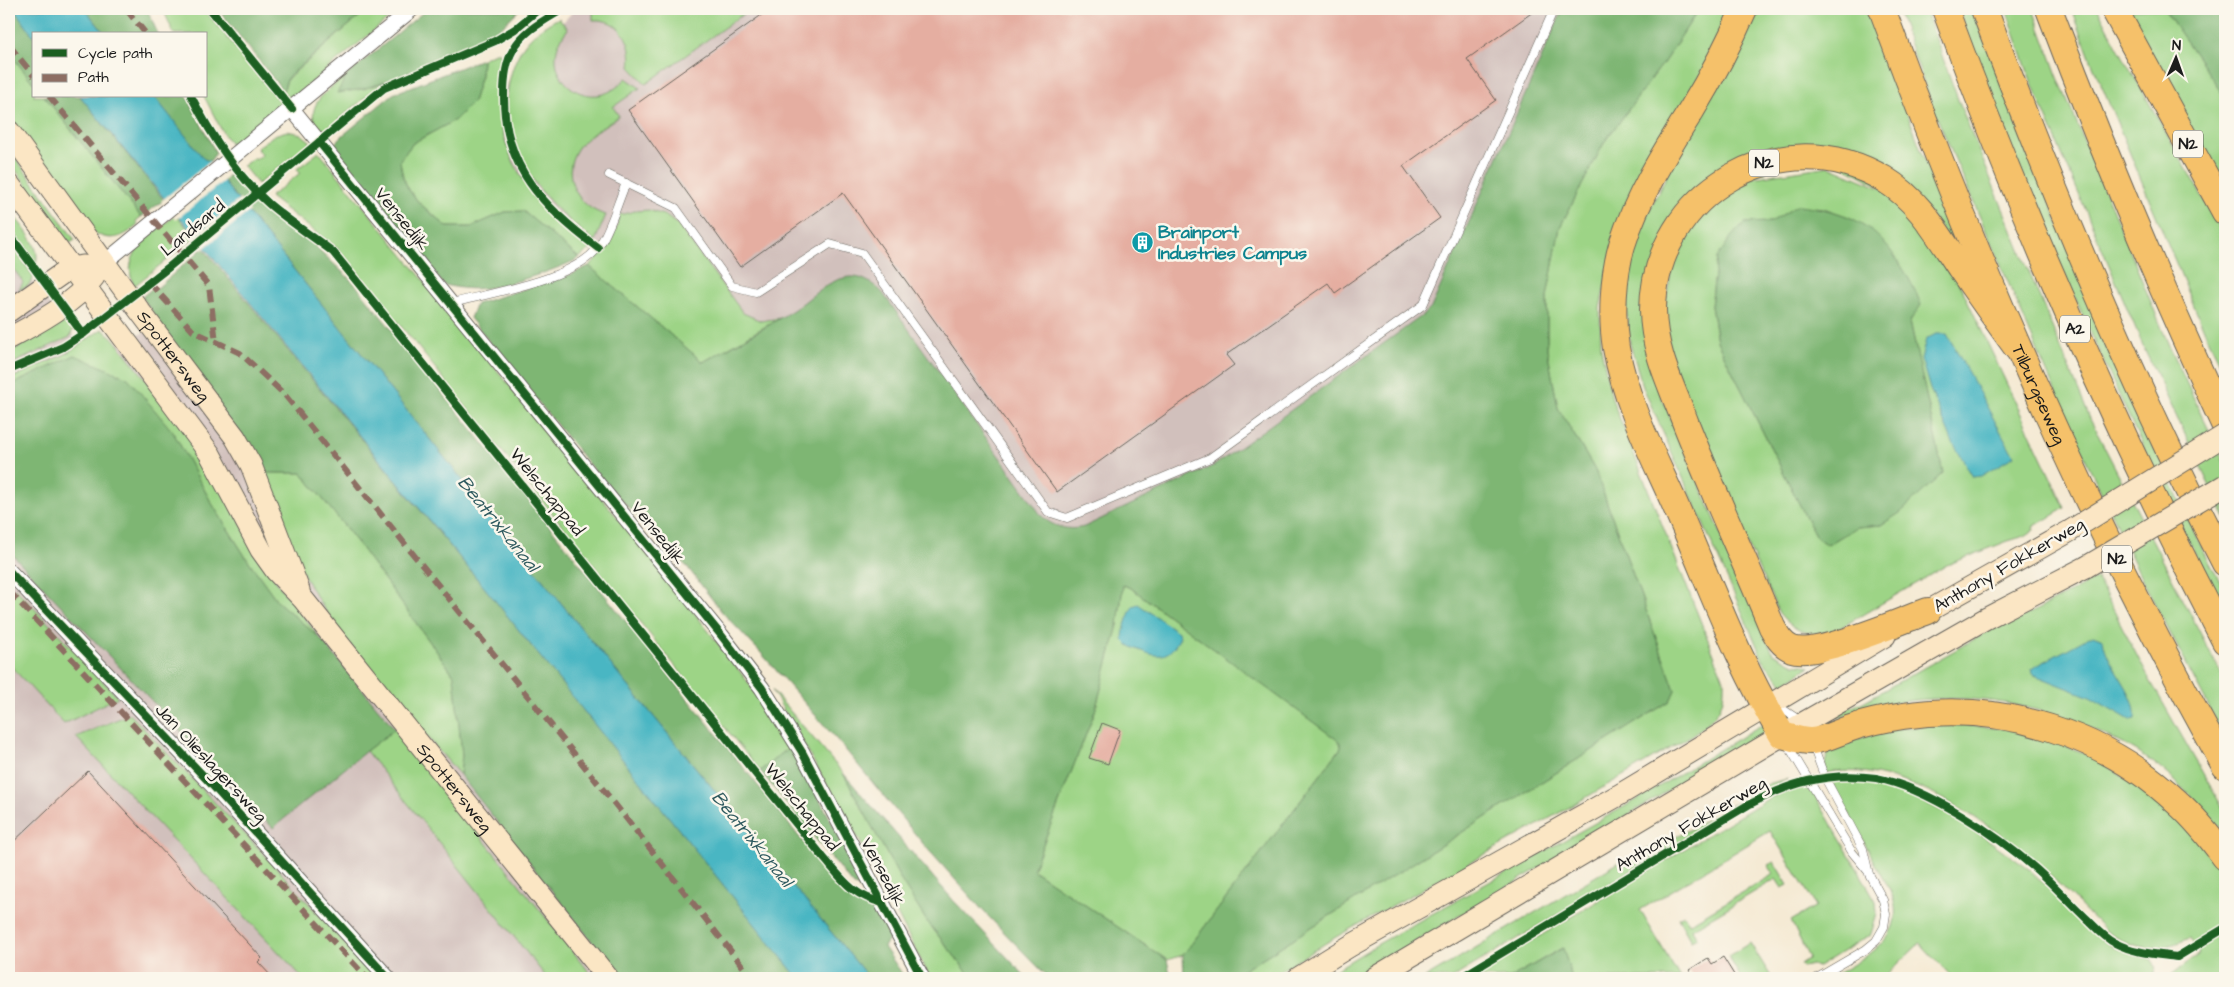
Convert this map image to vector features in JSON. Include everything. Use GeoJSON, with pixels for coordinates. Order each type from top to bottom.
{"type":"FeatureCollection","features":[{"type":"Feature","properties":{"kind":"highway"},"geometry":{"type":"LineString","coordinates":[[1744,9],[1716,68],[1655,170],[1633,215],[1621,248],[1616,278],[1615,332],[1621,371],[1652,453],[1733,643],[1765,707],[1802,733],[1927,714],[1967,713],[1998,716],[2050,728],[2094,745],[2134,767],[2180,804],[2225,857]]}},
{"type":"Feature","properties":{"kind":"highway","name":"Tilburgseweg"},"geometry":{"type":"LineString","coordinates":[[1882,9],[1923,120],[2017,348],[2076,478],[2128,583],[2225,766]]}},
{"type":"Feature","properties":{"kind":"highway","name":"A2"},"geometry":{"type":"LineString","coordinates":[[1945,9],[1978,98],[2095,376],[2182,559],[2225,641]]}},
{"type":"Feature","properties":{"kind":"highway","name":"A2"},"geometry":{"type":"LineString","coordinates":[[1984,9],[2013,87],[2128,364],[2225,563]]}},
{"type":"Feature","properties":{"kind":"highway"},"geometry":{"type":"LineString","coordinates":[[2049,9],[2127,204],[2185,340],[2225,426]]}},
{"type":"Feature","properties":{"kind":"highway","name":"N2"},"geometry":{"type":"LineString","coordinates":[[2114,9],[2225,212]]}},
{"type":"Feature","properties":{"kind":"highway","name":"N2"},"geometry":{"type":"LineString","coordinates":[[1928,611],[1818,649],[1807,651],[1795,650],[1781,641],[1772,627],[1695,445],[1659,352],[1653,309],[1662,259],[1686,215],[1705,195],[1729,177],[1753,166],[1782,159],[1802,157],[1836,160],[1884,180],[1924,214],[2017,348]]}},
{"type":"Feature","properties":{"kind":"main road","name":"Spottersweg"},"geometry":{"type":"LineString","coordinates":[[9,132],[104,263],[235,436],[254,471],[303,599]]}},
{"type":"Feature","properties":{"kind":"main road","name":"Spottersweg"},"geometry":{"type":"LineString","coordinates":[[9,184],[85,289],[191,426],[215,463],[268,560],[303,599],[608,978]]}},
{"type":"Feature","properties":{"kind":"main road"},"geometry":{"type":"LineString","coordinates":[[9,311],[70,268],[104,263]]}},
{"type":"Feature","properties":{"kind":"main road"},"geometry":{"type":"LineString","coordinates":[[9,338],[40,320],[85,289],[104,263]]}},
{"type":"Feature","properties":{"kind":"main road","name":"Anthony Fokkerweg"},"geometry":{"type":"LineString","coordinates":[[1298,978],[1350,946],[1620,795],[1928,611],[2070,531],[2225,436]]}},
{"type":"Feature","properties":{"kind":"main road","name":"Anthony Fokkerweg"},"geometry":{"type":"LineString","coordinates":[[1374,978],[1802,733],[1986,619],[2086,567],[2225,485]]}},
{"type":"Feature","properties":{"kind":"street","name":"Landsard"},"geometry":{"type":"LineString","coordinates":[[104,263],[412,9]]}},
{"type":"Feature","properties":{"kind":"street","name":"Vensedijk"},"geometry":{"type":"LineString","coordinates":[[292,109],[721,634],[762,688],[802,752],[922,978]]}},
{"type":"Feature","properties":{"kind":"street","name":"Jan Olieslagersweg"},"geometry":{"type":"LineString","coordinates":[[9,571],[212,786],[388,978]]}},
{"type":"Feature","properties":{"kind":"lane"},"geometry":{"type":"LineString","coordinates":[[609,175],[676,208],[732,286],[756,292],[830,244],[862,253],[1048,512],[1067,518],[1210,458],[1423,305],[1554,9]]}},
{"type":"Feature","properties":{"kind":"lane"},"geometry":{"type":"LineString","coordinates":[[452,303],[536,281],[560,273],[586,260],[598,248],[607,233],[626,183]]}},
{"type":"Feature","properties":{"kind":"lane"},"geometry":{"type":"LineString","coordinates":[[1802,733],[1852,852],[1870,874]]}},
{"type":"Feature","properties":{"kind":"lane"},"geometry":{"type":"LineString","coordinates":[[1802,733],[1863,849],[1870,874],[1883,900],[1886,914],[1884,927],[1876,941],[1865,950],[1817,978]]}},
{"type":"Feature","properties":{"kind":"shaded area","name":"Brainport Industries Campus"},"geometry":{"type":"Polygon","coordinates":[[[575,9],[1568,9],[1430,319],[1215,470],[1052,545],[712,355],[457,139],[575,9]]]}},
{"type":"Feature","properties":{"kind":"shaded area"},"geometry":{"type":"Polygon","coordinates":[[[9,251],[88,355],[177,319],[702,978],[9,978],[9,251]]]}},
{"type":"Feature","properties":{"kind":"green space"},"geometry":{"type":"Polygon","coordinates":[[[9,9],[14,9],[32,34],[32,81],[9,52],[9,9]]]}},
{"type":"Feature","properties":{"kind":"green space"},"geometry":{"type":"Polygon","coordinates":[[[85,9],[147,9],[157,32],[103,32],[85,9]]]}},
{"type":"Feature","properties":{"kind":"green space"},"geometry":{"type":"Polygon","coordinates":[[[163,9],[204,9],[283,106],[233,146],[224,135],[205,98],[208,98],[208,32],[173,32],[163,9]]]}},
{"type":"Feature","properties":{"kind":"green space"},"geometry":{"type":"Polygon","coordinates":[[[218,9],[368,9],[288,77],[283,91],[218,9]]]}},
{"type":"Feature","properties":{"kind":"green space"},"geometry":{"type":"Polygon","coordinates":[[[368,9],[400,9],[290,100],[283,91],[288,78],[368,9]]]}},
{"type":"Feature","properties":{"kind":"green space"},"geometry":{"type":"Polygon","coordinates":[[[427,9],[520,9],[493,35],[473,46],[391,80],[363,89],[337,93],[347,75],[427,9]]]}},
{"type":"Feature","properties":{"kind":"green space"},"geometry":{"type":"Polygon","coordinates":[[[593,9],[750,9],[646,84],[630,67],[630,49],[623,34],[611,23],[603,20],[593,20],[593,9]]]}},
{"type":"Feature","properties":{"kind":"green space"},"geometry":{"type":"Polygon","coordinates":[[[1563,9],[1699,9],[1664,62],[1605,141],[1560,227],[1547,297],[1547,349],[1558,408],[1595,470],[1675,690],[1670,701],[1231,978],[1184,978],[1183,955],[1341,748],[1340,742],[1131,588],[1123,585],[1118,625],[1095,711],[1033,870],[1167,960],[1171,978],[1049,978],[986,914],[925,846],[844,748],[761,653],[722,612],[688,568],[600,478],[470,318],[476,304],[572,274],[589,266],[703,362],[782,317],[830,283],[849,277],[860,278],[874,285],[882,292],[1041,515],[1061,527],[1084,527],[1215,465],[1431,308],[1563,9]]]}},
{"type":"Feature","properties":{"kind":"green space"},"geometry":{"type":"Polygon","coordinates":[[[1699,9],[1738,9],[1614,244],[1600,308],[1601,348],[1612,399],[1724,680],[1721,705],[1714,716],[1696,733],[1568,808],[1336,937],[1268,978],[1231,978],[1670,701],[1675,690],[1595,470],[1558,408],[1547,349],[1547,297],[1560,227],[1605,141],[1664,62],[1699,9]]]}},
{"type":"Feature","properties":{"kind":"green space"},"geometry":{"type":"Polygon","coordinates":[[[1751,9],[1868,9],[1960,253],[1928,212],[1817,152],[1691,200],[1648,343],[1656,384],[1773,653],[1794,664],[1810,666],[1783,684],[1764,662],[1643,387],[1630,344],[1626,307],[1629,250],[1751,9]]]}},
{"type":"Feature","properties":{"kind":"green space"},"geometry":{"type":"Polygon","coordinates":[[[1897,9],[1925,9],[1960,105],[2091,421],[2225,681],[2225,738],[2142,579],[2071,428],[1935,113],[1897,9]]]}},
{"type":"Feature","properties":{"kind":"green space"},"geometry":{"type":"Polygon","coordinates":[[[1958,9],[1972,9],[2117,369],[2203,550],[2225,591],[2225,613],[2152,465],[2082,315],[2018,163],[1958,9]]]}},
{"type":"Feature","properties":{"kind":"green space"},"geometry":{"type":"Polygon","coordinates":[[[2006,9],[2033,9],[2057,75],[2170,348],[2225,464],[2225,518],[2147,355],[2031,81],[2006,9]]]}},
{"type":"Feature","properties":{"kind":"green space"},"geometry":{"type":"Polygon","coordinates":[[[2072,9],[2098,9],[2225,237],[2225,373],[2205,332],[2092,63],[2072,9]]]}},
{"type":"Feature","properties":{"kind":"green space"},"geometry":{"type":"Polygon","coordinates":[[[2123,9],[2164,9],[2225,97],[2225,196],[2123,9]]]}},
{"type":"Feature","properties":{"kind":"green space"},"geometry":{"type":"Polygon","coordinates":[[[2164,9],[2225,9],[2225,97],[2164,9]]]}},
{"type":"Feature","properties":{"kind":"green space"},"geometry":{"type":"Polygon","coordinates":[[[559,18],[568,29],[558,46],[556,61],[560,75],[570,86],[582,93],[597,95],[612,90],[626,78],[640,88],[613,107],[619,116],[585,140],[574,154],[571,176],[578,196],[595,211],[606,215],[595,241],[576,226],[541,191],[527,171],[516,150],[509,127],[507,103],[510,78],[517,58],[533,35],[559,18]]]}},
{"type":"Feature","properties":{"kind":"green space"},"geometry":{"type":"Polygon","coordinates":[[[9,52],[32,81],[32,98],[46,98],[141,217],[136,221],[138,225],[121,236],[110,238],[98,235],[92,231],[9,117],[9,52]]]}},
{"type":"Feature","properties":{"kind":"green space"},"geometry":{"type":"Polygon","coordinates":[[[495,53],[500,53],[504,59],[499,108],[502,130],[509,151],[529,188],[542,205],[573,235],[591,248],[579,258],[523,211],[505,212],[471,227],[447,227],[422,205],[405,182],[400,160],[413,143],[455,120],[473,102],[481,75],[482,59],[495,53]]]}},
{"type":"Feature","properties":{"kind":"green space"},"geometry":{"type":"Polygon","coordinates":[[[482,59],[481,75],[473,102],[455,120],[413,143],[400,160],[405,182],[415,198],[447,227],[471,227],[505,212],[523,211],[579,258],[561,267],[496,287],[471,289],[444,285],[331,147],[393,94],[482,59]]]}},
{"type":"Feature","properties":{"kind":"green space"},"geometry":{"type":"Polygon","coordinates":[[[347,75],[338,92],[363,89],[391,80],[379,86],[321,134],[315,124],[313,115],[315,107],[324,93],[347,75]]]}},
{"type":"Feature","properties":{"kind":"green space"},"geometry":{"type":"Polygon","coordinates":[[[46,98],[82,98],[164,200],[141,217],[46,98]]]}},
{"type":"Feature","properties":{"kind":"green space"},"geometry":{"type":"Polygon","coordinates":[[[156,98],[188,98],[216,153],[210,161],[204,160],[156,98]]]}},
{"type":"Feature","properties":{"kind":"green space"},"geometry":{"type":"Polygon","coordinates":[[[287,131],[301,134],[311,142],[258,184],[243,166],[253,158],[256,159],[262,155],[257,148],[274,135],[287,131]]]}},
{"type":"Feature","properties":{"kind":"green space"},"geometry":{"type":"Polygon","coordinates":[[[9,149],[75,240],[70,243],[63,235],[10,162],[9,149]]]}},
{"type":"Feature","properties":{"kind":"green space"},"geometry":{"type":"Polygon","coordinates":[[[319,152],[679,593],[751,686],[791,746],[760,771],[339,250],[270,197],[300,173],[297,169],[319,152]]]}},
{"type":"Feature","properties":{"kind":"green space"},"geometry":{"type":"Polygon","coordinates":[[[1829,166],[1892,193],[1949,261],[2065,508],[2033,527],[2034,530],[2025,536],[1947,565],[1835,631],[1804,632],[1785,620],[1779,613],[1679,394],[1662,321],[1676,245],[1738,180],[1829,166]],[[1798,205],[1771,222],[1744,223],[1717,259],[1711,306],[1717,341],[1816,537],[1827,545],[1857,527],[1881,525],[1943,473],[1910,321],[1851,218],[1824,208],[1798,205]]]}},
{"type":"Feature","properties":{"kind":"green space"},"geometry":{"type":"Polygon","coordinates":[[[233,172],[271,217],[312,243],[355,284],[837,884],[858,902],[877,908],[892,935],[884,947],[905,978],[869,978],[589,638],[227,186],[224,180],[233,172]]]}},
{"type":"Feature","properties":{"kind":"green space"},"geometry":{"type":"Polygon","coordinates":[[[1798,205],[1815,207],[1843,215],[1867,227],[1888,247],[1911,283],[1921,305],[1910,321],[1943,473],[1900,513],[1881,525],[1857,527],[1827,545],[1816,537],[1717,341],[1711,306],[1717,258],[1731,237],[1744,223],[1771,222],[1798,205]]]}},
{"type":"Feature","properties":{"kind":"green space"},"geometry":{"type":"Polygon","coordinates":[[[9,210],[33,242],[37,256],[36,263],[9,227],[9,210]]]}},
{"type":"Feature","properties":{"kind":"green space"},"geometry":{"type":"Polygon","coordinates":[[[649,210],[666,216],[678,225],[743,313],[761,321],[780,318],[703,362],[589,266],[609,243],[618,223],[619,215],[649,210]]]}},
{"type":"Feature","properties":{"kind":"green space"},"geometry":{"type":"Polygon","coordinates":[[[176,215],[195,237],[134,286],[131,264],[135,254],[149,237],[176,215]]]}},
{"type":"Feature","properties":{"kind":"green space"},"geometry":{"type":"Polygon","coordinates":[[[9,242],[34,277],[28,286],[19,290],[23,282],[9,262],[9,242]]]}},
{"type":"Feature","properties":{"kind":"green space"},"geometry":{"type":"Polygon","coordinates":[[[203,248],[493,598],[798,978],[621,978],[460,775],[462,755],[454,675],[354,538],[302,473],[263,473],[142,297],[154,287],[156,289],[203,248]]]}},
{"type":"Feature","properties":{"kind":"green space"},"geometry":{"type":"Polygon","coordinates":[[[65,320],[73,329],[70,337],[9,365],[9,353],[65,320]]]}},
{"type":"Feature","properties":{"kind":"green space"},"geometry":{"type":"Polygon","coordinates":[[[102,329],[112,337],[186,429],[277,583],[320,638],[278,602],[245,556],[211,502],[173,432],[75,355],[9,386],[9,379],[64,355],[102,329]]]}},
{"type":"Feature","properties":{"kind":"green space"},"geometry":{"type":"Polygon","coordinates":[[[75,355],[128,378],[173,432],[211,502],[245,556],[278,602],[320,638],[395,729],[273,828],[9,551],[9,386],[75,355]]]}},
{"type":"Feature","properties":{"kind":"green space"},"geometry":{"type":"Polygon","coordinates":[[[263,473],[302,473],[354,538],[454,675],[462,755],[460,775],[363,661],[327,613],[297,561],[263,473]]]}},
{"type":"Feature","properties":{"kind":"green space"},"geometry":{"type":"Polygon","coordinates":[[[2097,578],[2147,675],[2225,812],[2225,834],[2199,804],[2160,768],[2143,756],[2096,731],[2033,709],[2001,702],[1935,699],[1902,702],[1870,708],[1838,718],[1836,714],[1863,702],[1989,631],[2037,610],[2097,578]]]}},
{"type":"Feature","properties":{"kind":"green space"},"geometry":{"type":"Polygon","coordinates":[[[1123,585],[1131,588],[1342,743],[1341,748],[1183,955],[1167,960],[1033,870],[1095,711],[1118,625],[1123,585]]]}},
{"type":"Feature","properties":{"kind":"green space"},"geometry":{"type":"Polygon","coordinates":[[[15,588],[118,697],[64,724],[9,664],[9,593],[15,588]]]}},
{"type":"Feature","properties":{"kind":"green space"},"geometry":{"type":"Polygon","coordinates":[[[772,690],[843,773],[902,882],[926,920],[972,978],[930,978],[862,845],[772,690]]]}},
{"type":"Feature","properties":{"kind":"green space"},"geometry":{"type":"Polygon","coordinates":[[[130,714],[263,853],[376,978],[303,978],[76,737],[130,714]]]}},
{"type":"Feature","properties":{"kind":"green space"},"geometry":{"type":"Polygon","coordinates":[[[1766,722],[1770,730],[1355,978],[1322,978],[1378,944],[1638,799],[1766,722]]]}},
{"type":"Feature","properties":{"kind":"green space"},"geometry":{"type":"Polygon","coordinates":[[[1942,724],[2009,729],[2044,738],[2087,754],[2152,793],[2198,839],[2225,875],[2225,978],[2167,978],[2199,954],[2190,938],[2167,946],[2147,947],[2138,946],[2117,938],[2106,931],[2023,852],[1980,821],[1931,793],[1905,782],[1878,775],[1852,771],[1826,773],[1825,762],[1832,746],[1893,729],[1942,724]]]}},
{"type":"Feature","properties":{"kind":"green space"},"geometry":{"type":"Polygon","coordinates":[[[395,729],[594,978],[547,978],[366,751],[395,729]]]}},
{"type":"Feature","properties":{"kind":"green space"},"geometry":{"type":"Polygon","coordinates":[[[791,746],[870,893],[854,886],[760,771],[791,746]]]}},
{"type":"Feature","properties":{"kind":"green space"},"geometry":{"type":"Polygon","coordinates":[[[843,773],[953,900],[1027,978],[972,978],[926,920],[902,882],[843,773]]]}},
{"type":"Feature","properties":{"kind":"green space"},"geometry":{"type":"Polygon","coordinates":[[[1788,779],[1766,790],[1452,978],[1425,978],[1618,863],[1691,829],[1770,783],[1788,779]]]}},
{"type":"Feature","properties":{"kind":"green space"},"geometry":{"type":"Polygon","coordinates":[[[1835,780],[1891,787],[1962,821],[2030,870],[2101,939],[2115,948],[2151,959],[2155,966],[2154,975],[2152,978],[1953,978],[1920,943],[1883,978],[1830,978],[1856,963],[1880,945],[1889,935],[1894,922],[1895,908],[1891,892],[1832,783],[1835,780]]]}},
{"type":"Feature","properties":{"kind":"green space"},"geometry":{"type":"Polygon","coordinates":[[[1807,786],[1814,794],[1876,901],[1877,914],[1871,934],[1818,967],[1812,965],[1802,967],[1800,964],[1809,958],[1791,921],[1816,906],[1770,831],[1640,910],[1680,978],[1572,978],[1562,948],[1510,978],[1470,978],[1771,797],[1807,786]]]}},
{"type":"Feature","properties":{"kind":"green space"},"geometry":{"type":"Polygon","coordinates":[[[1774,862],[1788,885],[1782,888],[1776,879],[1692,929],[1697,938],[1691,941],[1678,918],[1684,915],[1689,924],[1774,874],[1768,865],[1774,862]]]}},
{"type":"Feature","properties":{"kind":"green space"},"geometry":{"type":"Polygon","coordinates":[[[1750,943],[1772,978],[1741,978],[1728,956],[1750,943]]]}},
{"type":"Feature","properties":{"kind":"green space"},"geometry":{"type":"Polygon","coordinates":[[[1563,948],[1572,978],[1510,978],[1563,948]]]}},
{"type":"Feature","properties":{"kind":"water"},"geometry":{"type":"Polygon","coordinates":[[[14,9],[85,9],[103,32],[32,32],[32,34],[14,9]]]}},
{"type":"Feature","properties":{"kind":"water","name":"Beatrixkanaal"},"geometry":{"type":"Polygon","coordinates":[[[82,98],[156,98],[204,159],[210,161],[227,186],[589,638],[869,978],[798,978],[493,598],[82,98]]]}},
{"type":"Feature","properties":{"kind":"water"},"geometry":{"type":"Polygon","coordinates":[[[1936,334],[1947,334],[2014,456],[1981,476],[1973,477],[1952,441],[1930,389],[1921,359],[1926,339],[1936,334]]]}},
{"type":"Feature","properties":{"kind":"water"},"geometry":{"type":"Polygon","coordinates":[[[1138,604],[1178,632],[1180,637],[1170,652],[1161,655],[1151,654],[1133,648],[1123,640],[1129,615],[1133,606],[1138,604]]]}},
{"type":"Feature","properties":{"kind":"water"},"geometry":{"type":"Polygon","coordinates":[[[2093,635],[2103,639],[2105,649],[2132,699],[2135,719],[2130,720],[2090,697],[2032,674],[2031,669],[2093,635]]]}},
{"type":"Feature","properties":{"kind":"pier"},"geometry":{"type":"Polygon","coordinates":[[[212,160],[226,179],[176,220],[161,201],[212,160]]]}},
{"type":"Feature","properties":{"kind":"pier"},"geometry":{"type":"Polygon","coordinates":[[[240,199],[250,211],[202,250],[192,238],[240,199]]]}},
{"type":"Feature","properties":{"kind":"building","name":"Brainport Industries Campus"},"geometry":{"type":"Polygon","coordinates":[[[770,9],[1537,9],[1467,59],[1496,100],[1403,166],[1440,218],[1335,293],[1328,283],[1226,355],[1234,365],[1057,492],[843,193],[740,267],[628,110],[770,9]]]}},
{"type":"Feature","properties":{"kind":"building"},"geometry":{"type":"Polygon","coordinates":[[[1102,723],[1120,730],[1108,764],[1089,758],[1102,723]]]}},
{"type":"Feature","properties":{"kind":"building"},"geometry":{"type":"Polygon","coordinates":[[[88,771],[262,958],[258,962],[273,978],[9,978],[9,846],[88,771]]]}},
{"type":"Feature","properties":{"kind":"building"},"geometry":{"type":"Polygon","coordinates":[[[1723,957],[1736,978],[1688,978],[1693,976],[1689,970],[1708,958],[1712,964],[1723,957]]]}},
{"type":"Feature","properties":{"kind":"marked path"},"geometry":{"type":"LineString","coordinates":[[126,9],[144,32]]}},
{"type":"Feature","properties":{"kind":"marked path"},"geometry":{"type":"LineString","coordinates":[[9,45],[32,74]]}},
{"type":"Feature","properties":{"kind":"marked path"},"geometry":{"type":"LineString","coordinates":[[51,98],[209,286],[216,342]]}},
{"type":"Feature","properties":{"kind":"marked path"},"geometry":{"type":"LineString","coordinates":[[149,282],[193,331],[240,353],[284,394],[622,813],[752,978]]}},
{"type":"Feature","properties":{"kind":"marked path"},"geometry":{"type":"LineString","coordinates":[[9,591],[367,978]]}},
{"type":"Feature","properties":{"kind":"cycle path"},"geometry":{"type":"LineString","coordinates":[[210,9],[292,109]]}},
{"type":"Feature","properties":{"kind":"cycle path"},"geometry":{"type":"LineString","coordinates":[[9,370],[63,347],[83,334],[169,267],[384,88],[495,41],[515,29],[539,9]]}},
{"type":"Feature","properties":{"kind":"cycle path"},"geometry":{"type":"LineString","coordinates":[[563,9],[528,32],[513,50],[505,78],[506,121],[511,144],[519,165],[530,184],[560,217],[598,248]]}},
{"type":"Feature","properties":{"kind":"cycle path","name":"Welschappad"},"geometry":{"type":"LineString","coordinates":[[192,98],[216,140],[246,181],[269,204],[333,252],[836,873],[855,891],[872,900],[883,903]]}},
{"type":"Feature","properties":{"kind":"cycle path","name":"Welschappad"},"geometry":{"type":"LineString","coordinates":[[319,142],[721,635],[762,688],[802,752],[922,978]]}},
{"type":"Feature","properties":{"kind":"cycle path"},"geometry":{"type":"LineString","coordinates":[[9,234],[83,334]]}},
{"type":"Feature","properties":{"kind":"cycle path"},"geometry":{"type":"LineString","coordinates":[[9,571],[213,786],[388,978]]}},
{"type":"Feature","properties":{"kind":"cycle path"},"geometry":{"type":"LineString","coordinates":[[1460,978],[1748,805],[1792,785],[1833,777],[1876,778],[1896,783],[1939,802],[1982,828],[2021,856],[2044,876],[2101,933],[2111,941],[2122,946],[2145,953],[2177,957],[2225,928]]}},
{"type":"Feature","properties":{"kind":"place","name":"Brainport Industries Campus"},"geometry":{"type":"Point","coordinates":[1142,242]}}]}
